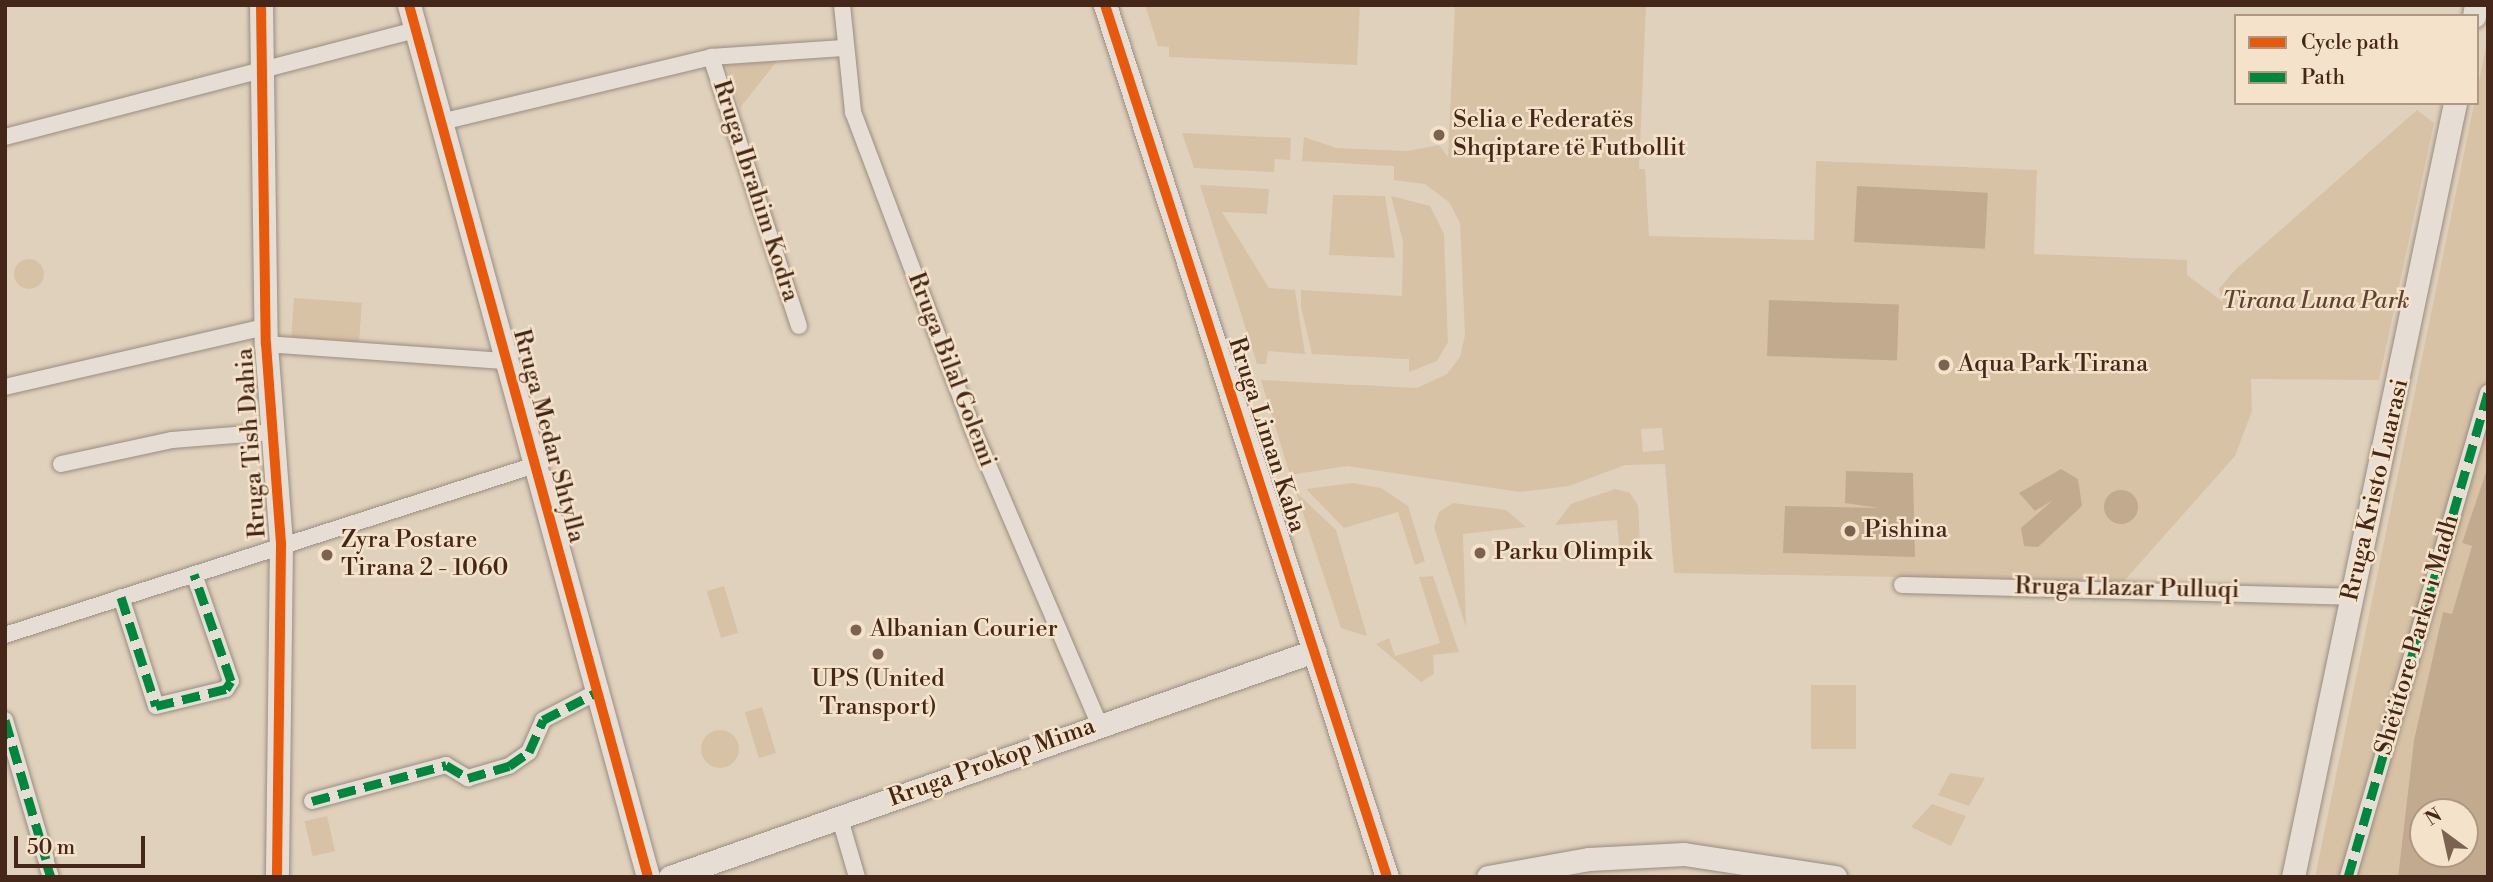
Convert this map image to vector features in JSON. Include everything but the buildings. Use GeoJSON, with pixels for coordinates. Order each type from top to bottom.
{"type":"FeatureCollection","features":[{"type":"Feature","properties":{"kind":"street","name":"Rruga Tish Dahia"},"geometry":{"type":"LineString","coordinates":[[261,5],[265,336],[281,544],[277,877]]}},
{"type":"Feature","properties":{"kind":"street","name":"Rruga Medar Shtylla"},"geometry":{"type":"LineString","coordinates":[[410,5],[649,877]]}},
{"type":"Feature","properties":{"kind":"street","name":"Rruga Bilal Golemi"},"geometry":{"type":"LineString","coordinates":[[842,5],[843,48],[853,111],[974,432],[1099,724]]}},
{"type":"Feature","properties":{"kind":"street","name":"Rruga Liman Kaba"},"geometry":{"type":"LineString","coordinates":[[1105,5],[1387,877]]}},
{"type":"Feature","properties":{"kind":"street"},"geometry":{"type":"LineString","coordinates":[[5,137],[416,30]]}},
{"type":"Feature","properties":{"kind":"street"},"geometry":{"type":"LineString","coordinates":[[441,122],[710,57],[843,48]]}},
{"type":"Feature","properties":{"kind":"street","name":"Rruga Ibrahim Kodra"},"geometry":{"type":"LineString","coordinates":[[710,57],[799,326]]}},
{"type":"Feature","properties":{"kind":"street","name":"Rruga Kristo Luarasi"},"geometry":{"type":"LineString","coordinates":[[2293,877],[2455,105]]}},
{"type":"Feature","properties":{"kind":"street"},"geometry":{"type":"LineString","coordinates":[[5,387],[265,336],[506,361]]}},
{"type":"Feature","properties":{"kind":"street","name":"Shëtitore Parku i Madh"},"geometry":{"type":"LineString","coordinates":[[2348,877],[2488,393]]}},
{"type":"Feature","properties":{"kind":"street"},"geometry":{"type":"LineString","coordinates":[[61,464],[173,440],[273,432]]}},
{"type":"Feature","properties":{"kind":"street"},"geometry":{"type":"LineString","coordinates":[[5,635],[281,544],[535,465]]}},
{"type":"Feature","properties":{"kind":"street"},"geometry":{"type":"LineString","coordinates":[[121,597],[156,706],[226,689],[231,681],[194,574]]}},
{"type":"Feature","properties":{"kind":"street","name":"Rruga Llazar Pulluqi"},"geometry":{"type":"LineString","coordinates":[[1902,585],[2352,597]]}},
{"type":"Feature","properties":{"kind":"street","name":"Rruga Prokop Mima"},"geometry":{"type":"LineString","coordinates":[[670,877],[1099,724],[1314,651]]}},
{"type":"Feature","properties":{"kind":"street"},"geometry":{"type":"LineString","coordinates":[[312,802],[446,765],[468,778],[509,766],[529,752],[543,720],[597,692]]}},
{"type":"Feature","properties":{"kind":"street"},"geometry":{"type":"LineString","coordinates":[[5,720],[48,867]]}},
{"type":"Feature","properties":{"kind":"street"},"geometry":{"type":"LineString","coordinates":[[840,818],[857,877]]}},
{"type":"Feature","properties":{"kind":"street"},"geometry":{"type":"LineString","coordinates":[[1488,877],[1588,859],[1684,854],[1835,877]]}},
{"type":"Feature","properties":{"kind":"green space"},"geometry":{"type":"Polygon","coordinates":[[[1145,5],[1360,5],[1357,65],[1169,57],[1169,47],[1158,46],[1145,5]]]}},
{"type":"Feature","properties":{"kind":"green space","name":"Tirana Luna Park"},"geometry":{"type":"Polygon","coordinates":[[[1455,5],[1646,5],[1639,169],[1645,169],[1649,236],[1814,240],[1816,161],[2037,170],[2034,254],[2187,260],[2187,275],[2223,302],[2219,289],[2235,270],[2417,110],[2434,123],[2379,380],[2251,379],[2252,411],[2235,456],[2124,581],[1674,573],[1665,464],[1625,465],[1569,486],[1520,492],[1347,466],[1290,475],[1261,380],[1417,388],[1447,374],[1460,357],[1465,335],[1460,223],[1449,202],[1425,184],[1394,180],[1394,166],[1302,161],[1304,137],[1336,148],[1408,151],[1439,145],[1448,157],[1455,5]],[[1662,428],[1641,429],[1643,452],[1664,450],[1662,428]]]}},
{"type":"Feature","properties":{"kind":"green space"},"geometry":{"type":"Polygon","coordinates":[[[2488,37],[2488,466],[2462,543],[2472,546],[2452,615],[2443,612],[2414,740],[2398,877],[2315,877],[2474,105],[2479,105],[2479,81],[2488,37]]]}},
{"type":"Feature","properties":{"kind":"green space"},"geometry":{"type":"Polygon","coordinates":[[[777,61],[740,108],[726,65],[777,61]]]}},
{"type":"Feature","properties":{"kind":"green space"},"geometry":{"type":"Polygon","coordinates":[[[1182,133],[1291,138],[1290,160],[1275,159],[1274,172],[1194,168],[1182,133]]]}},
{"type":"Feature","properties":{"kind":"green space"},"geometry":{"type":"Polygon","coordinates":[[[1200,185],[1269,189],[1267,214],[1222,212],[1269,288],[1295,290],[1305,354],[1268,351],[1266,364],[1257,364],[1200,185]]]}},
{"type":"Feature","properties":{"kind":"green space"},"geometry":{"type":"Polygon","coordinates":[[[1333,195],[1385,196],[1395,258],[1329,255],[1333,195]]]}},
{"type":"Feature","properties":{"kind":"green space"},"geometry":{"type":"Polygon","coordinates":[[[1391,196],[1430,206],[1444,234],[1448,342],[1437,361],[1409,372],[1409,359],[1312,354],[1301,307],[1301,290],[1402,296],[1403,241],[1391,196]]]}},
{"type":"Feature","properties":{"kind":"green space"},"geometry":{"type":"Polygon","coordinates":[[[29,259],[35,260],[43,268],[43,280],[35,288],[29,289],[23,288],[15,280],[14,274],[15,268],[23,260],[29,259]]]}},
{"type":"Feature","properties":{"kind":"green space"},"geometry":{"type":"Polygon","coordinates":[[[294,298],[362,303],[359,342],[291,337],[294,298]]]}},
{"type":"Feature","properties":{"kind":"green space"},"geometry":{"type":"Polygon","coordinates":[[[1352,483],[1381,488],[1408,506],[1425,561],[1415,565],[1398,512],[1344,528],[1306,489],[1352,483]]]}},
{"type":"Feature","properties":{"kind":"green space"},"geometry":{"type":"Polygon","coordinates":[[[1615,489],[1630,493],[1638,505],[1641,563],[1620,555],[1617,520],[1555,525],[1571,504],[1615,489]]]}},
{"type":"Feature","properties":{"kind":"green space"},"geometry":{"type":"Polygon","coordinates":[[[1296,492],[1336,530],[1367,636],[1341,628],[1296,492]]]}},
{"type":"Feature","properties":{"kind":"green space"},"geometry":{"type":"Polygon","coordinates":[[[1453,503],[1506,510],[1526,527],[1463,534],[1466,627],[1434,527],[1439,512],[1453,503]]]}},
{"type":"Feature","properties":{"kind":"green space"},"geometry":{"type":"Polygon","coordinates":[[[1433,576],[1459,652],[1433,655],[1434,674],[1421,682],[1376,644],[1389,638],[1395,656],[1440,643],[1419,577],[1433,576]]]}},
{"type":"Feature","properties":{"kind":"green space"},"geometry":{"type":"Polygon","coordinates":[[[724,586],[738,633],[721,638],[707,591],[724,586]]]}},
{"type":"Feature","properties":{"kind":"green space"},"geometry":{"type":"Polygon","coordinates":[[[1811,685],[1856,685],[1856,749],[1811,749],[1811,685]]]}},
{"type":"Feature","properties":{"kind":"green space"},"geometry":{"type":"Polygon","coordinates":[[[762,707],[776,753],[759,758],[745,712],[762,707]]]}},
{"type":"Feature","properties":{"kind":"green space"},"geometry":{"type":"Polygon","coordinates":[[[720,730],[734,735],[739,749],[734,763],[720,768],[706,763],[701,749],[706,735],[720,730]]]}},
{"type":"Feature","properties":{"kind":"green space"},"geometry":{"type":"Polygon","coordinates":[[[1950,773],[1985,778],[1969,806],[1938,795],[1950,773]]]}},
{"type":"Feature","properties":{"kind":"green space"},"geometry":{"type":"Polygon","coordinates":[[[1932,804],[1966,816],[1951,846],[1911,827],[1932,804]]]}},
{"type":"Feature","properties":{"kind":"green space"},"geometry":{"type":"Polygon","coordinates":[[[327,816],[335,851],[313,856],[305,821],[327,816]]]}},
{"type":"Feature","properties":{"kind":"shaded area"},"geometry":{"type":"Polygon","coordinates":[[[1857,186],[1988,193],[1985,249],[1854,242],[1857,186]]]}},
{"type":"Feature","properties":{"kind":"shaded area"},"geometry":{"type":"Polygon","coordinates":[[[1769,300],[1899,305],[1897,361],[1767,356],[1769,300]]]}},
{"type":"Feature","properties":{"kind":"shaded area"},"geometry":{"type":"Polygon","coordinates":[[[2488,466],[2488,877],[2398,877],[2414,740],[2443,612],[2452,614],[2472,546],[2462,543],[2488,466]]]}},
{"type":"Feature","properties":{"kind":"shaded area","name":"Pishina"},"geometry":{"type":"Polygon","coordinates":[[[2061,469],[2078,479],[2082,506],[2038,547],[2024,546],[2021,528],[2053,500],[2035,511],[2019,493],[2061,469]]]}},
{"type":"Feature","properties":{"kind":"shaded area","name":"Pishina"},"geometry":{"type":"Polygon","coordinates":[[[1846,471],[1913,473],[1915,557],[1783,553],[1785,506],[1879,508],[1845,503],[1846,471]]]}},
{"type":"Feature","properties":{"kind":"shaded area"},"geometry":{"type":"Polygon","coordinates":[[[2121,490],[2133,495],[2138,507],[2133,519],[2121,524],[2109,519],[2104,507],[2109,495],[2121,490]]]}},
{"type":"Feature","properties":{"kind":"marked path"},"geometry":{"type":"LineString","coordinates":[[2348,877],[2488,393]]}},
{"type":"Feature","properties":{"kind":"marked path"},"geometry":{"type":"LineString","coordinates":[[121,597],[156,706],[226,689],[231,681],[194,574]]}},
{"type":"Feature","properties":{"kind":"marked path"},"geometry":{"type":"LineString","coordinates":[[312,801],[446,765],[468,778],[509,766],[529,752],[543,720],[597,692]]}},
{"type":"Feature","properties":{"kind":"marked path"},"geometry":{"type":"LineString","coordinates":[[5,720],[46,859]]}},
{"type":"Feature","properties":{"kind":"marked path"},"geometry":{"type":"LineString","coordinates":[[47,865],[51,877]]}},
{"type":"Feature","properties":{"kind":"cycle path"},"geometry":{"type":"LineString","coordinates":[[261,5],[266,344],[281,544],[277,877]]}},
{"type":"Feature","properties":{"kind":"cycle path"},"geometry":{"type":"LineString","coordinates":[[409,5],[648,877]]}},
{"type":"Feature","properties":{"kind":"cycle path"},"geometry":{"type":"LineString","coordinates":[[1105,5],[1387,877]]}},
{"type":"Feature","properties":{"kind":"place","name":"Selia e Federatës Shqiptare të Futbollit"},"geometry":{"type":"Point","coordinates":[1439,135]}},
{"type":"Feature","properties":{"kind":"place","name":"Aqua Park Tirana"},"geometry":{"type":"Point","coordinates":[1944,365]}},
{"type":"Feature","properties":{"kind":"place","name":"Pishina"},"geometry":{"type":"Point","coordinates":[1850,531]}},
{"type":"Feature","properties":{"kind":"place","name":"Parku Olimpik"},"geometry":{"type":"Point","coordinates":[1480,553]}},
{"type":"Feature","properties":{"kind":"place","name":"Zyra Postare Tirana 2 - 1060"},"geometry":{"type":"Point","coordinates":[327,555]}},
{"type":"Feature","properties":{"kind":"place","name":"Albanian Courier"},"geometry":{"type":"Point","coordinates":[856,630]}},
{"type":"Feature","properties":{"kind":"place","name":"UPS (United Transport)"},"geometry":{"type":"Point","coordinates":[878,654]}}]}
